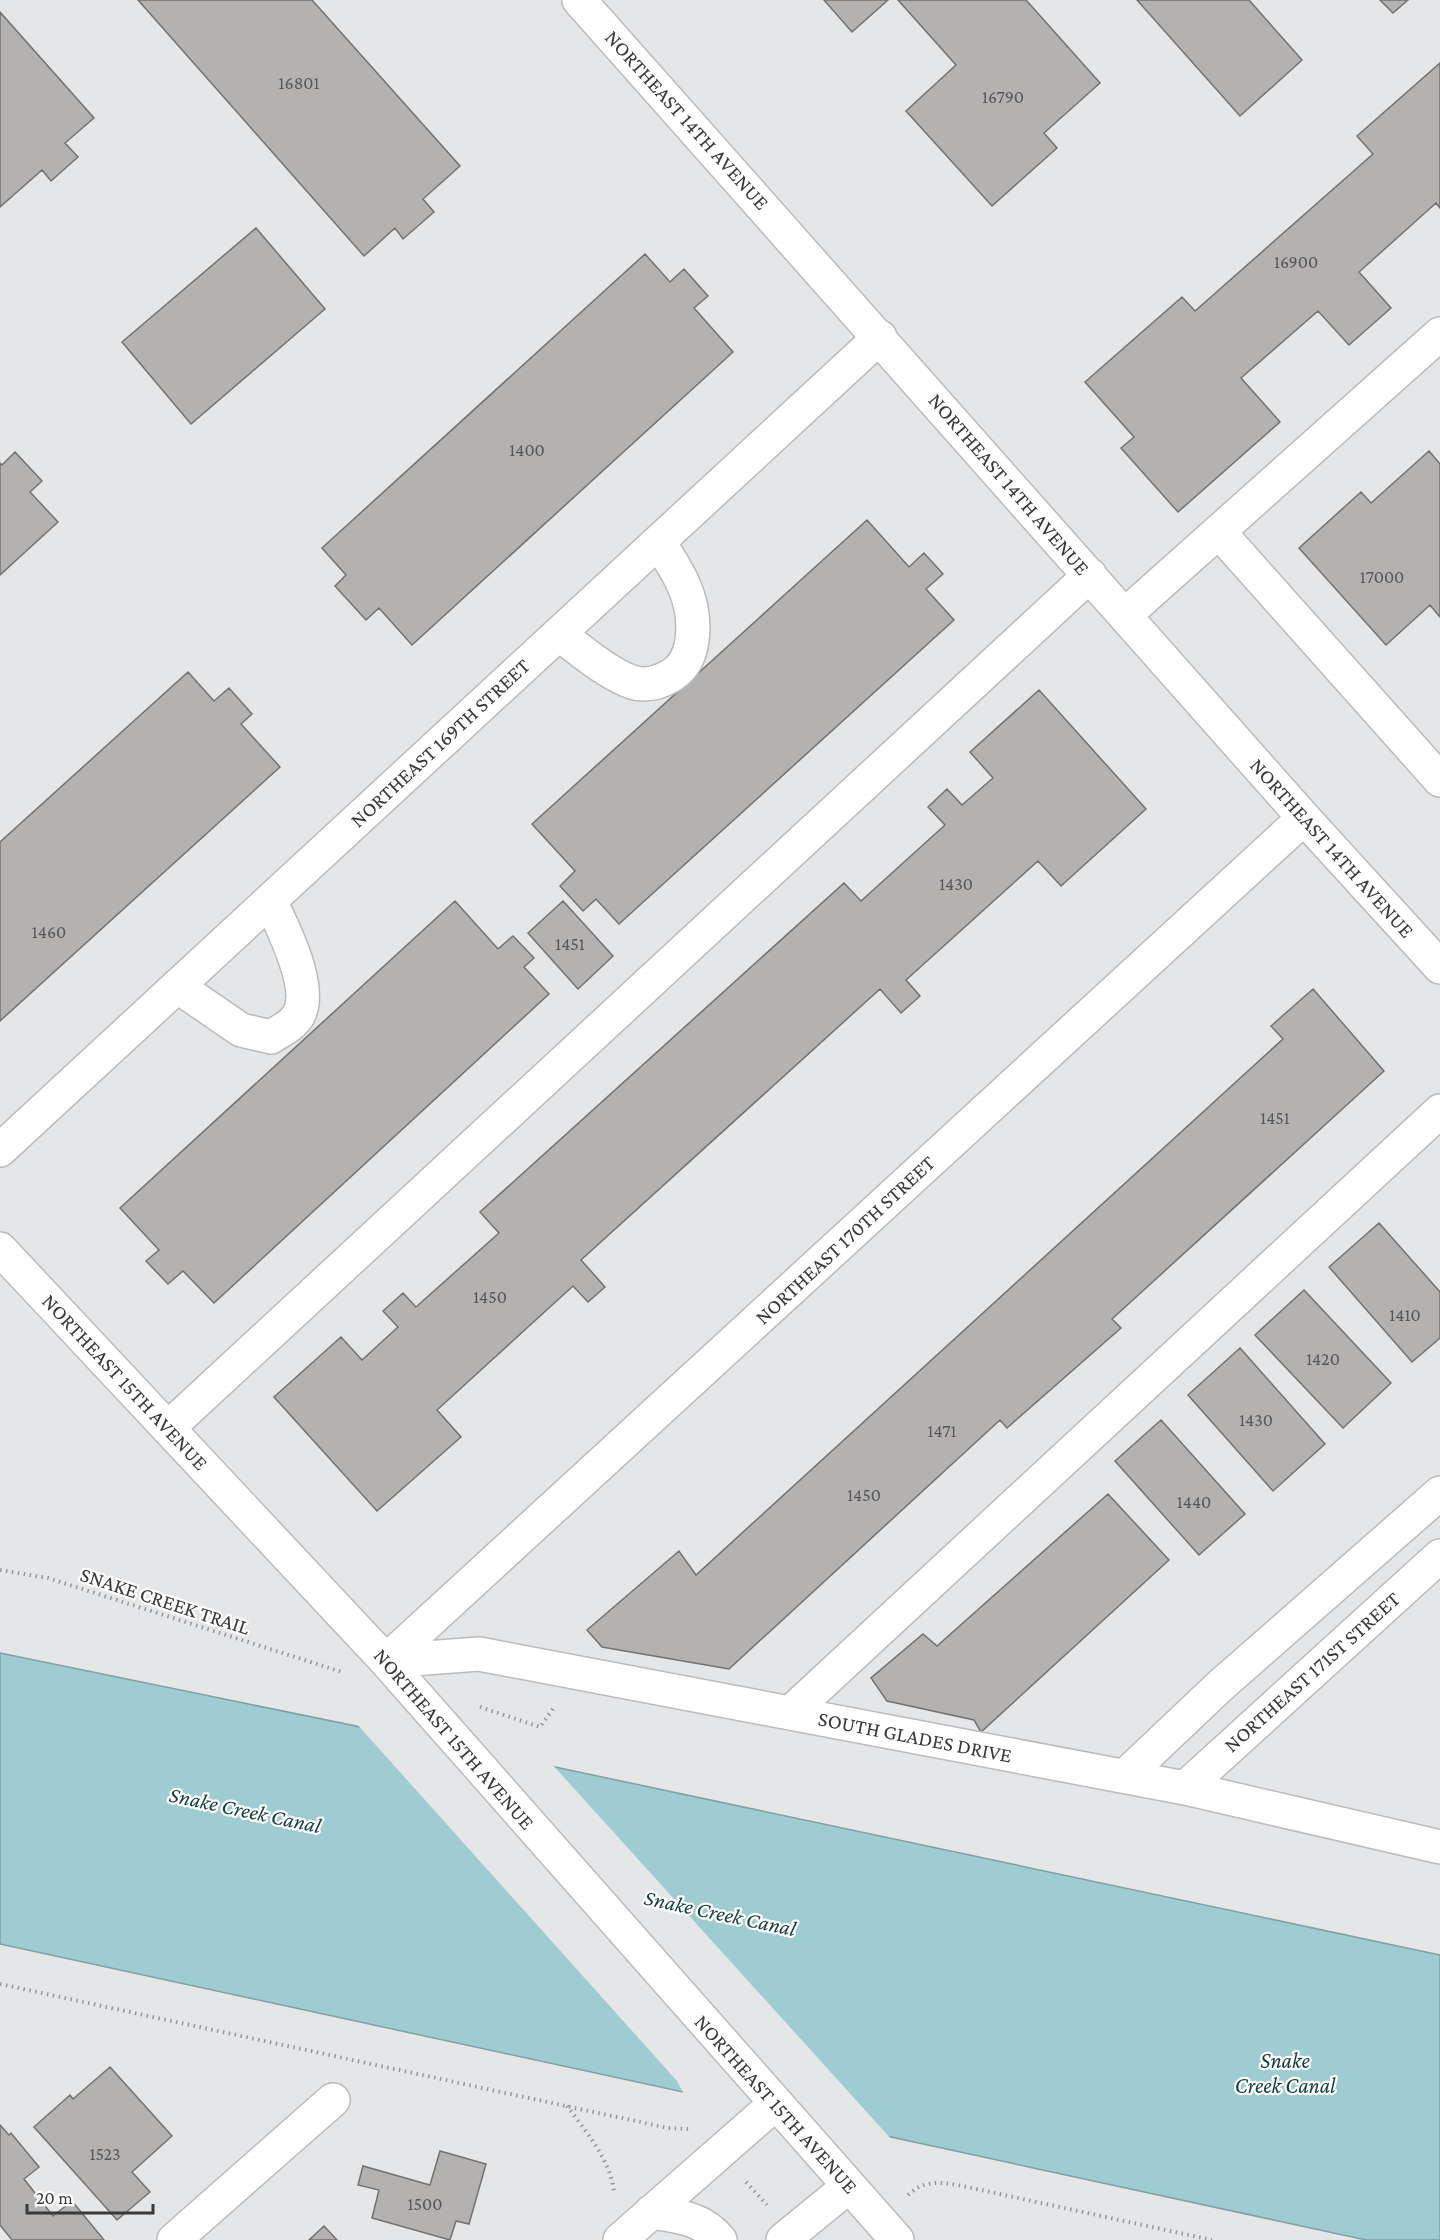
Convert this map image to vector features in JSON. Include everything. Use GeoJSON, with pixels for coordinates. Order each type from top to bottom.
{"type":"FeatureCollection","features":[{"type":"Feature","properties":{"kind":"street","name":"NORTHEAST 14TH AVENUE"},"geometry":{"type":"LineString","coordinates":[[579,0],[1304,818],[1440,967]]}},
{"type":"Feature","properties":{"kind":"street"},"geometry":{"type":"LineString","coordinates":[[1125,615],[1440,334]]}},
{"type":"Feature","properties":{"kind":"street","name":"NORTHEAST 169TH STREET"},"geometry":{"type":"LineString","coordinates":[[0,1149],[880,337]]}},
{"type":"Feature","properties":{"kind":"street"},"geometry":{"type":"LineString","coordinates":[[559,634],[593,659],[633,683],[661,682],[679,670],[691,651],[693,626],[685,587],[658,542]]}},
{"type":"Feature","properties":{"kind":"street"},"geometry":{"type":"LineString","coordinates":[[1207,542],[1440,780]]}},
{"type":"Feature","properties":{"kind":"street"},"geometry":{"type":"LineString","coordinates":[[168,1428],[1090,575]]}},
{"type":"Feature","properties":{"kind":"street","name":"NORTHEAST 170TH STREET"},"geometry":{"type":"LineString","coordinates":[[386,1661],[1304,818]]}},
{"type":"Feature","properties":{"kind":"street"},"geometry":{"type":"LineString","coordinates":[[177,986],[240,1030],[271,1037],[296,1020],[303,1000],[301,982],[294,952],[270,901]]}},
{"type":"Feature","properties":{"kind":"street"},"geometry":{"type":"LineString","coordinates":[[790,1713],[1440,1111]]}},
{"type":"Feature","properties":{"kind":"street","name":"NORTHEAST 15TH AVENUE"},"geometry":{"type":"LineString","coordinates":[[0,1249],[386,1661],[897,2240]]}},
{"type":"Feature","properties":{"kind":"street"},"geometry":{"type":"LineString","coordinates":[[1125,1776],[1220,1686],[1440,1493]]}},
{"type":"Feature","properties":{"kind":"street","name":"NORTHEAST 171ST STREET"},"geometry":{"type":"LineString","coordinates":[[1185,1788],[1440,1556]]}},
{"type":"Feature","properties":{"kind":"street","name":"SOUTH GLADES DRIVE"},"geometry":{"type":"LineString","coordinates":[[386,1661],[479,1654],[1185,1788],[1440,1847]]}},
{"type":"Feature","properties":{"kind":"street"},"geometry":{"type":"LineString","coordinates":[[1220,1686],[1256,1723]]}},
{"type":"Feature","properties":{"kind":"street"},"geometry":{"type":"LineString","coordinates":[[174,2240],[333,2100]]}},
{"type":"Feature","properties":{"kind":"street"},"geometry":{"type":"LineString","coordinates":[[620,2240],[775,2104]]}},
{"type":"Feature","properties":{"kind":"street"},"geometry":{"type":"LineString","coordinates":[[787,2237],[849,2186]]}},
{"type":"Feature","properties":{"kind":"street"},"geometry":{"type":"LineString","coordinates":[[651,2212],[697,2221],[711,2229],[720,2240]]}},
{"type":"Feature","properties":{"kind":"path","name":"SNAKE CREEK TRAIL"},"geometry":{"type":"LineString","coordinates":[[0,1570],[48,1578],[320,1667]]}},
{"type":"Feature","properties":{"kind":"path"},"geometry":{"type":"LineString","coordinates":[[0,1984],[668,2127],[698,2130],[719,2151],[787,2237]]}},
{"type":"Feature","properties":{"kind":"path"},"geometry":{"type":"LineString","coordinates":[[566,2105],[587,2132],[614,2186]]}},
{"type":"Feature","properties":{"kind":"path"},"geometry":{"type":"LineString","coordinates":[[916,2188],[933,2181],[958,2185],[1212,2240]]}},
{"type":"Feature","properties":{"kind":"water","name":"Snake Creek Canal"},"geometry":{"type":"Polygon","coordinates":[[[0,1653],[541,1764],[1440,1955],[1440,2240],[1366,2240],[0,1944],[0,1653]]]}},
{"type":"Feature","properties":{"kind":"pier"},"geometry":{"type":"Polygon","coordinates":[[[356,1723],[551,1763],[893,2141],[685,2096],[677,2081],[356,1723]]]}},
{"type":"Feature","properties":{"kind":"building"},"geometry":{"type":"Polygon","coordinates":[[[138,0],[312,0],[460,166],[423,199],[434,212],[403,239],[395,228],[364,256],[138,0]]]}},
{"type":"Feature","properties":{"kind":"building"},"geometry":{"type":"Polygon","coordinates":[[[824,0],[888,0],[852,32],[824,0]]]}},
{"type":"Feature","properties":{"kind":"building"},"geometry":{"type":"Polygon","coordinates":[[[898,0],[1026,0],[1100,83],[1044,133],[1057,148],[992,206],[906,111],[956,65],[898,0]]]}},
{"type":"Feature","properties":{"kind":"building"},"geometry":{"type":"Polygon","coordinates":[[[1137,0],[1249,0],[1302,60],[1240,116],[1137,0]]]}},
{"type":"Feature","properties":{"kind":"building"},"geometry":{"type":"Polygon","coordinates":[[[1380,0],[1408,0],[1393,13],[1380,0]]]}},
{"type":"Feature","properties":{"kind":"building"},"geometry":{"type":"Polygon","coordinates":[[[0,12],[94,118],[65,143],[78,157],[51,181],[42,170],[0,207],[0,12]]]}},
{"type":"Feature","properties":{"kind":"building"},"geometry":{"type":"Polygon","coordinates":[[[1440,63],[1440,208],[1436,203],[1359,272],[1391,308],[1349,345],[1318,311],[1241,378],[1280,422],[1178,512],[1121,448],[1134,437],[1085,382],[1182,297],[1195,311],[1373,154],[1357,136],[1440,63]]]}},
{"type":"Feature","properties":{"kind":"building"},"geometry":{"type":"Polygon","coordinates":[[[256,228],[325,309],[191,424],[122,342],[256,228]]]}},
{"type":"Feature","properties":{"kind":"building"},"geometry":{"type":"Polygon","coordinates":[[[645,254],[670,282],[684,269],[708,296],[694,308],[733,352],[412,645],[379,608],[366,620],[335,586],[346,575],[322,548],[645,254]]]}},
{"type":"Feature","properties":{"kind":"building"},"geometry":{"type":"Polygon","coordinates":[[[1429,451],[1440,464],[1440,617],[1430,605],[1386,645],[1299,548],[1361,492],[1371,503],[1429,451]]]}},
{"type":"Feature","properties":{"kind":"building"},"geometry":{"type":"Polygon","coordinates":[[[15,452],[42,481],[30,492],[58,522],[0,575],[0,463],[2,465],[15,452]]]}},
{"type":"Feature","properties":{"kind":"building"},"geometry":{"type":"Polygon","coordinates":[[[867,520],[909,567],[924,553],[943,574],[926,589],[954,620],[619,924],[596,899],[583,911],[560,886],[575,871],[532,824],[867,520]]]}},
{"type":"Feature","properties":{"kind":"building"},"geometry":{"type":"Polygon","coordinates":[[[188,672],[214,701],[229,688],[252,714],[241,724],[280,767],[0,1021],[0,842],[188,672]]]}},
{"type":"Feature","properties":{"kind":"building"},"geometry":{"type":"Polygon","coordinates":[[[1039,690],[1146,809],[1061,886],[1038,861],[906,980],[920,996],[901,1013],[880,989],[581,1260],[605,1287],[588,1302],[573,1286],[437,1410],[461,1437],[377,1511],[274,1397],[341,1337],[362,1360],[398,1327],[383,1311],[403,1293],[416,1307],[499,1233],[480,1212],[844,883],[861,901],[945,825],[928,807],[947,789],[962,805],[993,778],[970,752],[1039,690]]]}},
{"type":"Feature","properties":{"kind":"building"},"geometry":{"type":"Polygon","coordinates":[[[455,901],[498,949],[513,936],[534,958],[524,967],[549,994],[214,1303],[183,1271],[168,1284],[146,1261],[159,1250],[120,1208],[455,901]]]}},
{"type":"Feature","properties":{"kind":"building"},"geometry":{"type":"Polygon","coordinates":[[[563,901],[613,956],[578,989],[528,933],[563,901]]]}},
{"type":"Feature","properties":{"kind":"building"},"geometry":{"type":"Polygon","coordinates":[[[1313,989],[1384,1071],[1112,1319],[1121,1328],[1007,1428],[1000,1420],[729,1669],[602,1647],[587,1630],[679,1551],[696,1575],[1283,1039],[1271,1026],[1313,989]]]}},
{"type":"Feature","properties":{"kind":"building"},"geometry":{"type":"Polygon","coordinates":[[[1379,1223],[1440,1292],[1440,1338],[1412,1362],[1329,1267],[1379,1223]]]}},
{"type":"Feature","properties":{"kind":"building"},"geometry":{"type":"Polygon","coordinates":[[[1304,1290],[1391,1383],[1343,1428],[1255,1335],[1304,1290]]]}},
{"type":"Feature","properties":{"kind":"building"},"geometry":{"type":"Polygon","coordinates":[[[1240,1348],[1325,1444],[1273,1491],[1188,1395],[1240,1348]]]}},
{"type":"Feature","properties":{"kind":"building"},"geometry":{"type":"Polygon","coordinates":[[[1161,1420],[1245,1514],[1199,1555],[1115,1461],[1161,1420]]]}},
{"type":"Feature","properties":{"kind":"building"},"geometry":{"type":"Polygon","coordinates":[[[1108,1494],[1169,1560],[981,1732],[974,1720],[887,1701],[871,1678],[923,1634],[937,1646],[1108,1494]]]}},
{"type":"Feature","properties":{"kind":"building"},"geometry":{"type":"Polygon","coordinates":[[[110,2067],[172,2136],[132,2172],[150,2192],[117,2220],[34,2127],[70,2095],[73,2099],[110,2067]]]}},
{"type":"Feature","properties":{"kind":"building"},"geometry":{"type":"Polygon","coordinates":[[[0,2125],[9,2135],[11,2133],[39,2167],[24,2179],[53,2216],[72,2201],[104,2240],[12,2240],[0,2225],[0,2125]]]}},
{"type":"Feature","properties":{"kind":"building"},"geometry":{"type":"Polygon","coordinates":[[[440,2151],[486,2164],[469,2224],[456,2221],[450,2240],[372,2218],[379,2190],[358,2185],[363,2166],[430,2185],[440,2151]]]}},
{"type":"Feature","properties":{"kind":"building"},"geometry":{"type":"Polygon","coordinates":[[[324,2226],[337,2240],[309,2240],[324,2226]]]}}]}
